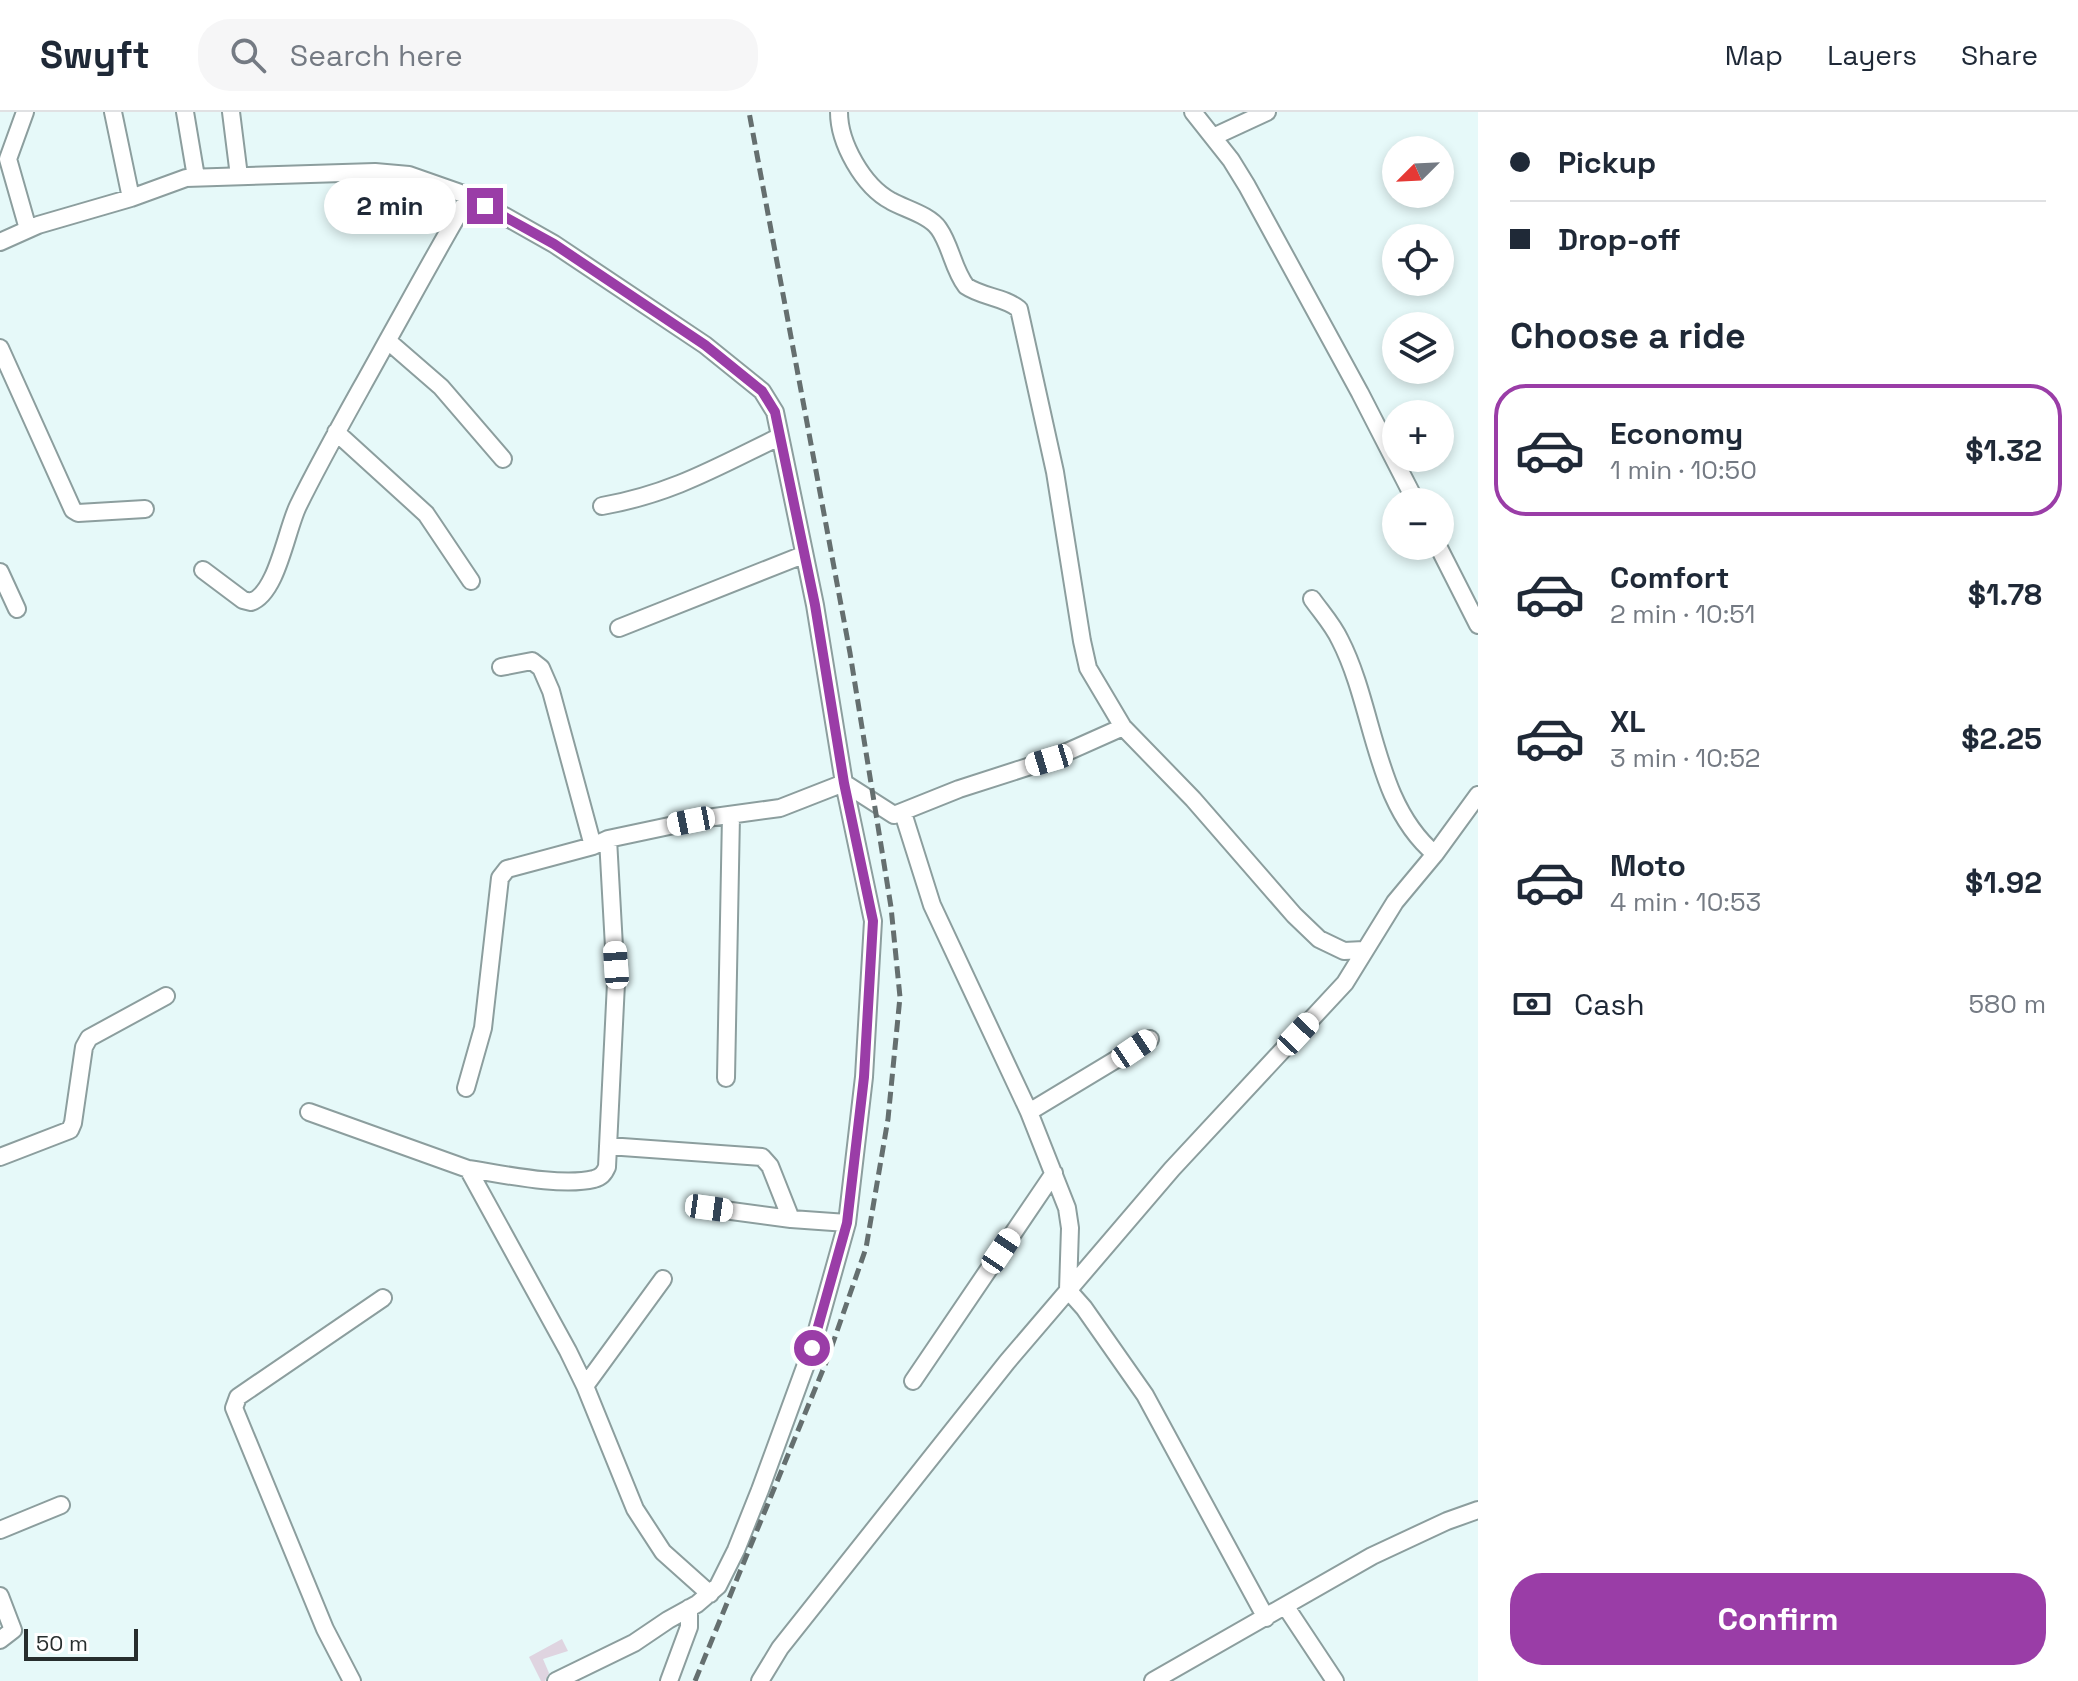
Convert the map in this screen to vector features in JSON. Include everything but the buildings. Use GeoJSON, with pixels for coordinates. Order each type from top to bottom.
{"type":"FeatureCollection","features":[{"type":"Feature","properties":{"kind":"street"},"geometry":{"type":"LineString","coordinates":[[25,112],[8,159],[28,229]]}},
{"type":"Feature","properties":{"kind":"street"},"geometry":{"type":"LineString","coordinates":[[113,112],[131,198]]}},
{"type":"Feature","properties":{"kind":"street"},"geometry":{"type":"LineString","coordinates":[[185,112],[196,177]]}},
{"type":"Feature","properties":{"kind":"street"},"geometry":{"type":"LineString","coordinates":[[231,112],[239,176]]}},
{"type":"Feature","properties":{"kind":"street"},"geometry":{"type":"LineString","coordinates":[[839,112],[841,130],[848,148],[876,190],[936,225],[966,286],[1019,309],[1055,472],[1088,668],[1123,727],[1193,799],[1294,915],[1319,939],[1344,951],[1364,950]]}},
{"type":"Feature","properties":{"kind":"street"},"geometry":{"type":"LineString","coordinates":[[1193,112],[1247,186],[1409,488]]}},
{"type":"Feature","properties":{"kind":"street"},"geometry":{"type":"LineString","coordinates":[[1213,137],[1267,112]]}},
{"type":"Feature","properties":{"kind":"street"},"geometry":{"type":"LineString","coordinates":[[0,242],[28,229],[196,177],[393,173],[437,183],[469,196],[554,244],[705,345],[762,391],[775,412],[815,605],[844,783],[873,921],[864,1077],[847,1223],[812,1348],[760,1490],[718,1586],[634,1643],[556,1681]]}},
{"type":"Feature","properties":{"kind":"street"},"geometry":{"type":"LineString","coordinates":[[203,570],[243,600],[251,602],[264,594],[272,580],[296,511],[336,432],[469,196]]}},
{"type":"Feature","properties":{"kind":"street"},"geometry":{"type":"LineString","coordinates":[[388,341],[441,387],[503,459]]}},
{"type":"Feature","properties":{"kind":"street"},"geometry":{"type":"LineString","coordinates":[[0,348],[73,510],[78,513],[145,509]]}},
{"type":"Feature","properties":{"kind":"street"},"geometry":{"type":"LineString","coordinates":[[336,432],[426,514],[471,581]]}},
{"type":"Feature","properties":{"kind":"street"},"geometry":{"type":"LineString","coordinates":[[602,506],[644,498],[677,487],[779,437]]}},
{"type":"Feature","properties":{"kind":"street"},"geometry":{"type":"LineString","coordinates":[[619,628],[803,555]]}},
{"type":"Feature","properties":{"kind":"street"},"geometry":{"type":"LineString","coordinates":[[1445,560],[1478,625]]}},
{"type":"Feature","properties":{"kind":"street"},"geometry":{"type":"LineString","coordinates":[[0,572],[17,609]]}},
{"type":"Feature","properties":{"kind":"street"},"geometry":{"type":"LineString","coordinates":[[1312,599],[1330,623],[1347,656],[1384,770],[1404,819],[1421,842],[1435,854]]}},
{"type":"Feature","properties":{"kind":"street"},"geometry":{"type":"LineString","coordinates":[[309,1112],[468,1169],[539,1179],[592,1179],[604,1174],[616,983],[600,842],[541,668],[532,661],[501,667]]}},
{"type":"Feature","properties":{"kind":"street"},"geometry":{"type":"LineString","coordinates":[[844,783],[894,815],[959,789],[1049,760],[1123,727]]}},
{"type":"Feature","properties":{"kind":"street"},"geometry":{"type":"LineString","coordinates":[[466,1088],[484,1020],[502,873],[513,866],[600,842],[707,818],[780,808],[844,783]]}},
{"type":"Feature","properties":{"kind":"street"},"geometry":{"type":"LineString","coordinates":[[760,1681],[780,1648],[1007,1362],[1172,1169],[1345,983],[1395,902],[1478,795]]}},
{"type":"Feature","properties":{"kind":"street"},"geometry":{"type":"LineString","coordinates":[[903,813],[932,905],[1029,1112],[1067,1208],[1070,1228],[1068,1290],[1145,1395],[1266,1618]]}},
{"type":"Feature","properties":{"kind":"street"},"geometry":{"type":"LineString","coordinates":[[726,1078],[731,815]]}},
{"type":"Feature","properties":{"kind":"street"},"geometry":{"type":"LineString","coordinates":[[0,1157],[70,1130],[84,1047],[89,1038],[166,996]]}},
{"type":"Feature","properties":{"kind":"street"},"geometry":{"type":"LineString","coordinates":[[1029,1112],[1150,1039]]}},
{"type":"Feature","properties":{"kind":"street"},"geometry":{"type":"LineString","coordinates":[[608,1146],[762,1157],[770,1166],[791,1219]]}},
{"type":"Feature","properties":{"kind":"street"},"geometry":{"type":"LineString","coordinates":[[468,1169],[585,1386],[635,1509],[663,1552],[710,1594]]}},
{"type":"Feature","properties":{"kind":"street"},"geometry":{"type":"LineString","coordinates":[[913,1381],[1054,1173]]}},
{"type":"Feature","properties":{"kind":"street"},"geometry":{"type":"LineString","coordinates":[[709,1208],[847,1223]]}},
{"type":"Feature","properties":{"kind":"street"},"geometry":{"type":"LineString","coordinates":[[585,1386],[663,1279]]}},
{"type":"Feature","properties":{"kind":"street"},"geometry":{"type":"LineString","coordinates":[[352,1681],[325,1629],[234,1408],[238,1397],[383,1298]]}},
{"type":"Feature","properties":{"kind":"street"},"geometry":{"type":"LineString","coordinates":[[0,1530],[61,1505]]}},
{"type":"Feature","properties":{"kind":"street"},"geometry":{"type":"LineString","coordinates":[[1158,1680],[1372,1556],[1478,1510]]}},
{"type":"Feature","properties":{"kind":"street"},"geometry":{"type":"LineString","coordinates":[[0,1596],[13,1630],[0,1640]]}},
{"type":"Feature","properties":{"kind":"street"},"geometry":{"type":"LineString","coordinates":[[1286,1607],[1335,1681]]}},
{"type":"Feature","properties":{"kind":"street"},"geometry":{"type":"LineString","coordinates":[[669,1681],[689,1627],[689,1608]]}},
{"type":"Feature","properties":{"kind":"railway"},"geometry":{"type":"LineString","coordinates":[[695,1681],[827,1360],[866,1248],[888,1119],[900,997],[891,907],[850,653],[749,112]]}},
{"type":"Feature","properties":{"kind":"route"},"geometry":{"type":"LineString","coordinates":[[485,206],[554,244],[705,345],[762,391],[775,412],[815,605],[844,783],[873,921],[864,1077],[847,1223],[812,1348]]}}]}
